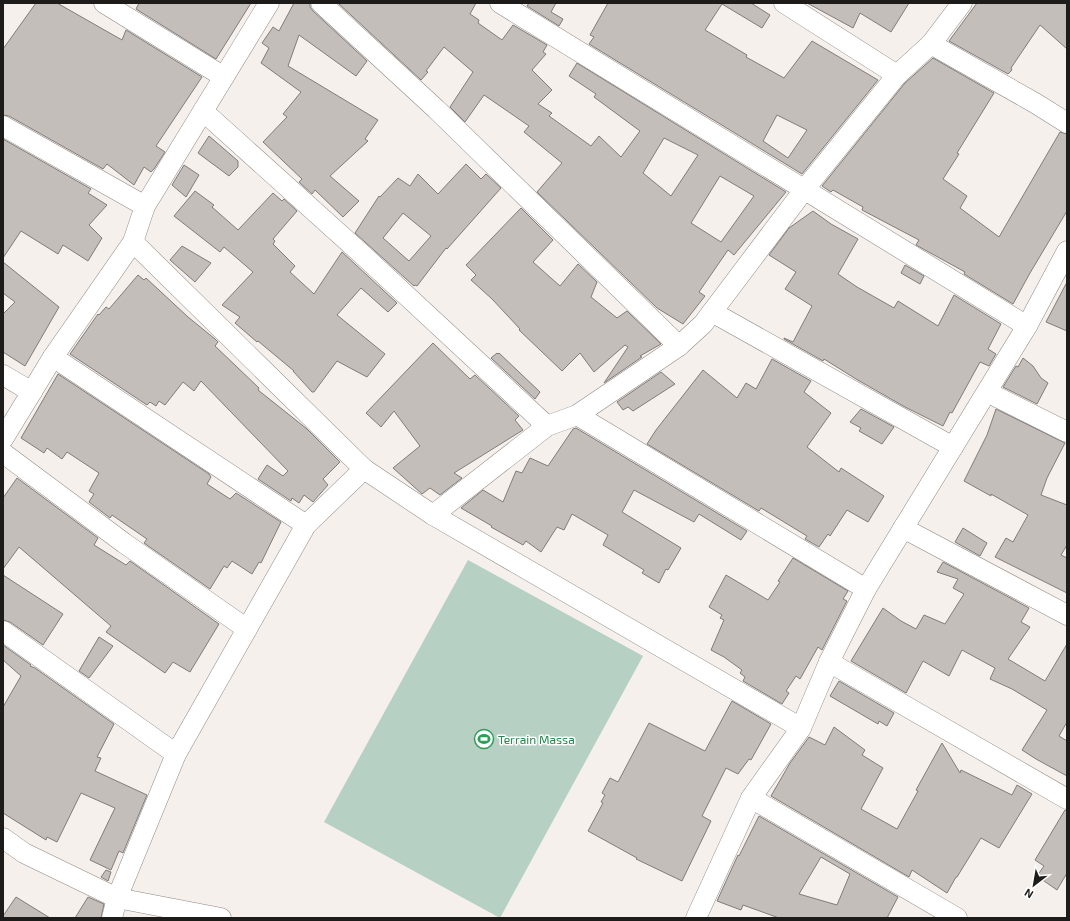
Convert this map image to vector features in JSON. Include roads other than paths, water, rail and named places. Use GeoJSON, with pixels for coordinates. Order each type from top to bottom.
{"type":"FeatureCollection","features":[{"type":"Feature","properties":{"kind":"street"},"geometry":{"type":"LineString","coordinates":[[104,3],[224,77]]}},
{"type":"Feature","properties":{"kind":"street"},"geometry":{"type":"LineString","coordinates":[[3,440],[53,357],[133,242],[145,206],[269,3]]}},
{"type":"Feature","properties":{"kind":"street"},"geometry":{"type":"LineString","coordinates":[[321,3],[436,109],[679,346]]}},
{"type":"Feature","properties":{"kind":"street"},"geometry":{"type":"LineString","coordinates":[[500,3],[1028,326]]}},
{"type":"Feature","properties":{"kind":"street"},"geometry":{"type":"LineString","coordinates":[[784,3],[897,75]]}},
{"type":"Feature","properties":{"kind":"street"},"geometry":{"type":"LineString","coordinates":[[434,515],[547,426],[577,415],[679,346],[703,324],[804,190],[897,75],[931,44],[962,3]]}},
{"type":"Feature","properties":{"kind":"street"},"geometry":{"type":"LineString","coordinates":[[931,44],[1035,103],[1067,123]]}},
{"type":"Feature","properties":{"kind":"street"},"geometry":{"type":"LineString","coordinates":[[203,111],[365,257],[547,426]]}},
{"type":"Feature","properties":{"kind":"street"},"geometry":{"type":"LineString","coordinates":[[3,126],[145,206]]}},
{"type":"Feature","properties":{"kind":"street"},"geometry":{"type":"LineString","coordinates":[[133,242],[364,468],[434,515],[801,728]]}},
{"type":"Feature","properties":{"kind":"street"},"geometry":{"type":"LineString","coordinates":[[696,918],[751,798],[801,728],[829,662],[866,589],[1028,326],[1067,251]]}},
{"type":"Feature","properties":{"kind":"street"},"geometry":{"type":"LineString","coordinates":[[712,312],[953,447]]}},
{"type":"Feature","properties":{"kind":"street"},"geometry":{"type":"LineString","coordinates":[[53,357],[306,525]]}},
{"type":"Feature","properties":{"kind":"street"},"geometry":{"type":"LineString","coordinates":[[3,375],[32,392]]}},
{"type":"Feature","properties":{"kind":"street"},"geometry":{"type":"LineString","coordinates":[[987,392],[1067,432]]}},
{"type":"Feature","properties":{"kind":"street"},"geometry":{"type":"LineString","coordinates":[[577,415],[866,589]]}},
{"type":"Feature","properties":{"kind":"street"},"geometry":{"type":"LineString","coordinates":[[3,453],[124,543],[247,629]]}},
{"type":"Feature","properties":{"kind":"street"},"geometry":{"type":"LineString","coordinates":[[112,918],[117,898],[176,754],[306,525],[364,468]]}},
{"type":"Feature","properties":{"kind":"street"},"geometry":{"type":"LineString","coordinates":[[903,528],[1067,615]]}},
{"type":"Feature","properties":{"kind":"street"},"geometry":{"type":"LineString","coordinates":[[3,632],[176,754]]}},
{"type":"Feature","properties":{"kind":"street"},"geometry":{"type":"LineString","coordinates":[[829,662],[1067,799]]}},
{"type":"Feature","properties":{"kind":"street"},"geometry":{"type":"LineString","coordinates":[[751,798],[953,917]]}},
{"type":"Feature","properties":{"kind":"street"},"geometry":{"type":"LineString","coordinates":[[3,838],[24,853],[117,898],[221,918]]}},
{"type":"Feature","properties":{"kind":"place","name":"Terrain Massa"},"geometry":{"type":"Point","coordinates":[484,739]}}]}
